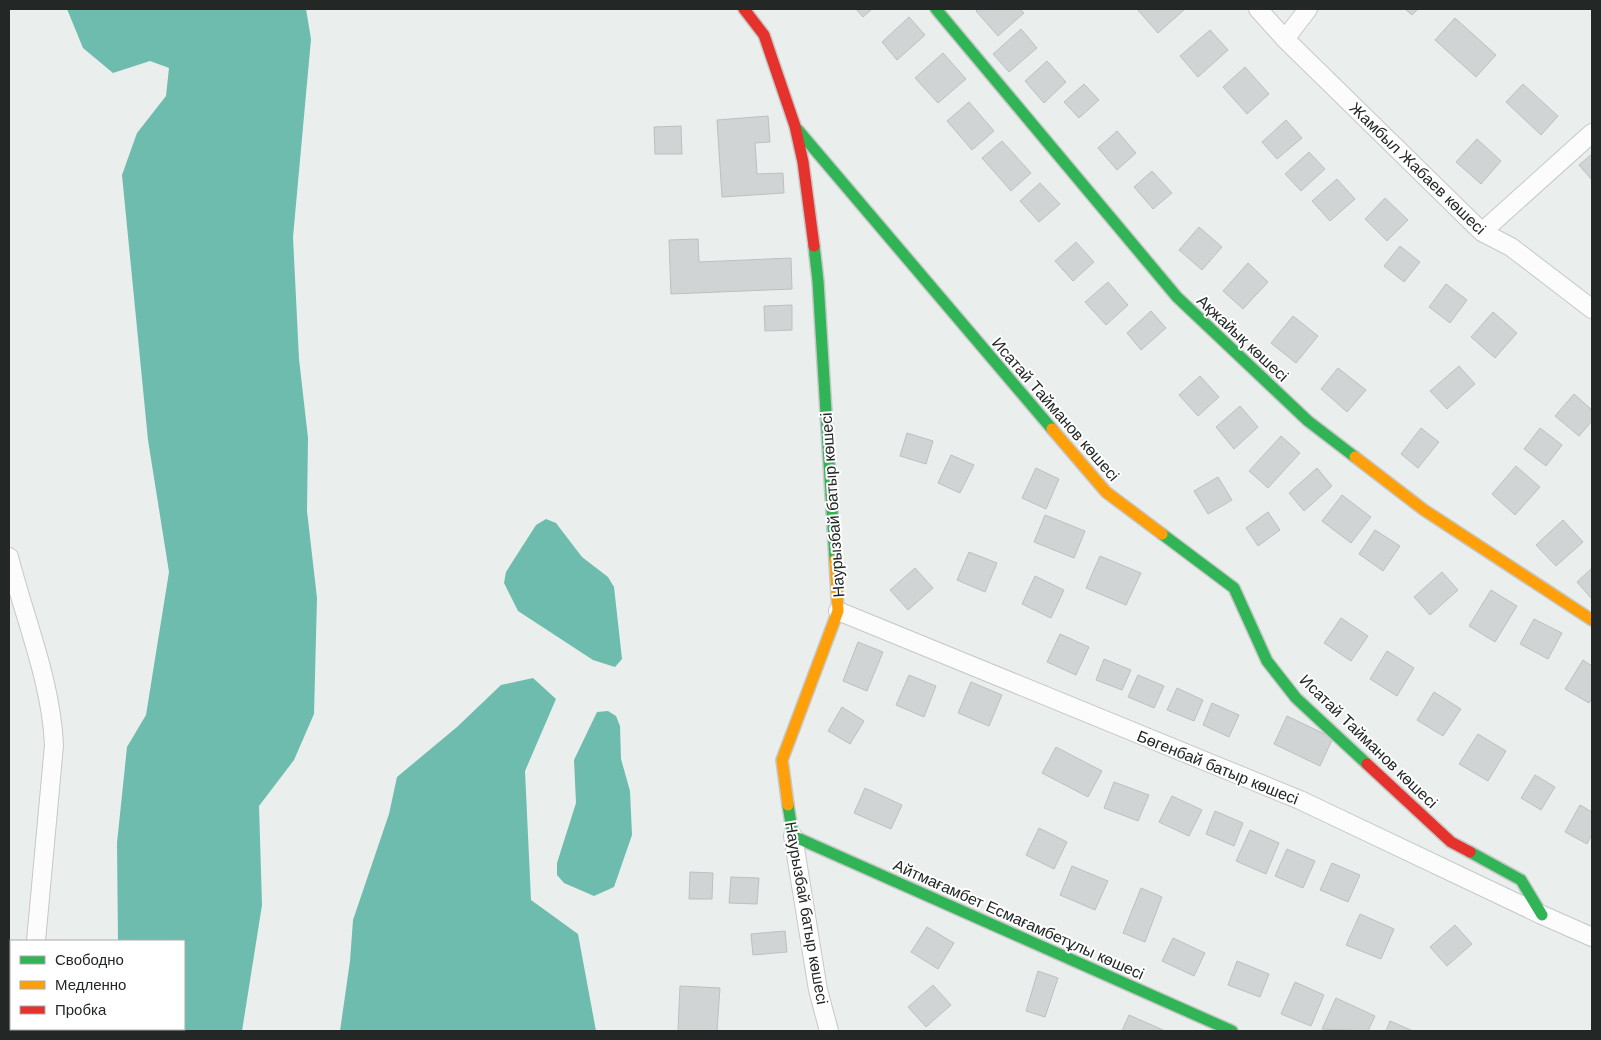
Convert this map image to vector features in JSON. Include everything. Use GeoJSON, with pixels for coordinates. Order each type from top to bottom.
{"type":"FeatureCollection","features":[{"type":"Feature","properties":{"kind":"street","name":"Наурызбай батыр көшесі"},"geometry":{"type":"LineString","coordinates":[[744,9],[764,35],[795,126],[803,162],[818,281],[838,611],[782,760],[818,990],[829,1031]]}},
{"type":"Feature","properties":{"kind":"street","name":"Ақжайық көшесі"},"geometry":{"type":"LineString","coordinates":[[936,9],[1176,297],[1308,421],[1424,510],[1592,620]]}},
{"type":"Feature","properties":{"kind":"street","name":"Жамбыл Жабаев көшесі"},"geometry":{"type":"LineString","coordinates":[[1258,9],[1285,39],[1482,232],[1511,247],[1592,309]]}},
{"type":"Feature","properties":{"kind":"street"},"geometry":{"type":"LineString","coordinates":[[1285,39],[1308,9]]}},
{"type":"Feature","properties":{"kind":"street","name":"Исатай Тайманов көшесі"},"geometry":{"type":"LineString","coordinates":[[795,126],[929,287],[1106,492],[1234,588],[1267,661],[1296,698],[1451,842],[1521,880],[1542,915]]}},
{"type":"Feature","properties":{"kind":"street"},"geometry":{"type":"LineString","coordinates":[[1482,232],[1592,134]]}},
{"type":"Feature","properties":{"kind":"street"},"geometry":{"type":"LineString","coordinates":[[9,557],[19,596],[44,672],[53,716],[54,745],[36,940]]}},
{"type":"Feature","properties":{"kind":"street","name":"Бөгенбай батыр көшесі"},"geometry":{"type":"LineString","coordinates":[[838,611],[1300,800],[1592,937]]}},
{"type":"Feature","properties":{"kind":"street","name":"Айтмағамбет Есмағамбетұлы көшесі"},"geometry":{"type":"LineString","coordinates":[[793,836],[1232,1031]]}},
{"type":"Feature","properties":{"kind":"shaded area"},"geometry":{"type":"Polygon","coordinates":[[[67,9],[306,9],[311,39],[293,237],[299,359],[308,438],[307,511],[317,598],[314,714],[294,760],[259,806],[262,905],[242,1031],[119,1031],[185,1030],[185,940],[118,940],[117,843],[127,747],[146,715],[169,572],[148,440],[122,175],[137,133],[166,96],[169,68],[150,61],[113,73],[83,48],[67,9]]]}},
{"type":"Feature","properties":{"kind":"shaded area"},"geometry":{"type":"Polygon","coordinates":[[[546,519],[556,523],[582,557],[608,577],[614,587],[622,659],[615,667],[593,660],[518,611],[504,583],[506,572],[536,525],[546,519]]]}},
{"type":"Feature","properties":{"kind":"shaded area"},"geometry":{"type":"Polygon","coordinates":[[[533,678],[556,699],[525,771],[531,900],[578,934],[596,1031],[340,1031],[350,961],[353,920],[389,814],[397,777],[457,727],[501,685],[533,678]]]}},
{"type":"Feature","properties":{"kind":"shaded area"},"geometry":{"type":"Polygon","coordinates":[[[608,711],[616,716],[620,726],[621,759],[630,791],[632,835],[614,887],[594,896],[564,883],[557,875],[557,863],[576,803],[574,760],[597,712],[608,711]]]}},
{"type":"Feature","properties":{"kind":"building"},"geometry":{"type":"Polygon","coordinates":[[[856,9],[872,9],[863,17],[856,9]]]}},
{"type":"Feature","properties":{"kind":"building"},"geometry":{"type":"Polygon","coordinates":[[[978,9],[1020,9],[1024,13],[998,36],[976,11],[978,9]]]}},
{"type":"Feature","properties":{"kind":"building"},"geometry":{"type":"Polygon","coordinates":[[[1137,9],[1185,9],[1158,33],[1137,9]]]}},
{"type":"Feature","properties":{"kind":"building"},"geometry":{"type":"Polygon","coordinates":[[[1405,9],[1418,9],[1412,15],[1405,9]]]}},
{"type":"Feature","properties":{"kind":"building"},"geometry":{"type":"Polygon","coordinates":[[[909,17],[925,35],[897,60],[882,42],[909,17]]]}},
{"type":"Feature","properties":{"kind":"building"},"geometry":{"type":"Polygon","coordinates":[[[1455,18],[1496,55],[1476,77],[1435,40],[1455,18]]]}},
{"type":"Feature","properties":{"kind":"building"},"geometry":{"type":"Polygon","coordinates":[[[1021,29],[1037,48],[1009,72],[993,54],[1021,29]]]}},
{"type":"Feature","properties":{"kind":"building"},"geometry":{"type":"Polygon","coordinates":[[[1210,30],[1228,50],[1198,77],[1180,56],[1210,30]]]}},
{"type":"Feature","properties":{"kind":"building"},"geometry":{"type":"Polygon","coordinates":[[[943,53],[966,79],[938,103],[915,78],[943,53]]]}},
{"type":"Feature","properties":{"kind":"building"},"geometry":{"type":"Polygon","coordinates":[[[1047,61],[1066,82],[1044,103],[1025,81],[1047,61]]]}},
{"type":"Feature","properties":{"kind":"building"},"geometry":{"type":"Polygon","coordinates":[[[1245,67],[1269,94],[1247,114],[1223,87],[1245,67]]]}},
{"type":"Feature","properties":{"kind":"building"},"geometry":{"type":"Polygon","coordinates":[[[1084,84],[1099,100],[1079,118],[1064,102],[1084,84]]]}},
{"type":"Feature","properties":{"kind":"building"},"geometry":{"type":"Polygon","coordinates":[[[1523,84],[1558,116],[1541,135],[1506,102],[1523,84]]]}},
{"type":"Feature","properties":{"kind":"building"},"geometry":{"type":"Polygon","coordinates":[[[969,102],[994,131],[972,150],[947,121],[969,102]]]}},
{"type":"Feature","properties":{"kind":"building"},"geometry":{"type":"Polygon","coordinates":[[[768,116],[770,142],[755,143],[757,174],[783,173],[784,193],[722,197],[717,120],[768,116]]]}},
{"type":"Feature","properties":{"kind":"building"},"geometry":{"type":"Polygon","coordinates":[[[1286,120],[1302,138],[1277,159],[1262,142],[1286,120]]]}},
{"type":"Feature","properties":{"kind":"building"},"geometry":{"type":"Polygon","coordinates":[[[681,126],[682,154],[655,154],[654,127],[681,126]]]}},
{"type":"Feature","properties":{"kind":"building"},"geometry":{"type":"Polygon","coordinates":[[[1117,131],[1136,153],[1117,170],[1098,148],[1117,131]]]}},
{"type":"Feature","properties":{"kind":"building"},"geometry":{"type":"Polygon","coordinates":[[[1477,139],[1501,161],[1481,184],[1456,162],[1477,139]]]}},
{"type":"Feature","properties":{"kind":"building"},"geometry":{"type":"Polygon","coordinates":[[[1002,141],[1031,173],[1011,191],[982,158],[1002,141]]]}},
{"type":"Feature","properties":{"kind":"building"},"geometry":{"type":"Polygon","coordinates":[[[1309,152],[1325,169],[1301,191],[1285,174],[1309,152]]]}},
{"type":"Feature","properties":{"kind":"building"},"geometry":{"type":"Polygon","coordinates":[[[1592,154],[1592,180],[1579,165],[1592,154]]]}},
{"type":"Feature","properties":{"kind":"building"},"geometry":{"type":"Polygon","coordinates":[[[1152,171],[1172,193],[1153,209],[1134,187],[1152,171]]]}},
{"type":"Feature","properties":{"kind":"building"},"geometry":{"type":"Polygon","coordinates":[[[1337,179],[1355,199],[1330,221],[1312,201],[1337,179]]]}},
{"type":"Feature","properties":{"kind":"building"},"geometry":{"type":"Polygon","coordinates":[[[1040,183],[1060,204],[1039,222],[1020,201],[1040,183]]]}},
{"type":"Feature","properties":{"kind":"building"},"geometry":{"type":"Polygon","coordinates":[[[1385,198],[1408,220],[1387,241],[1365,219],[1385,198]]]}},
{"type":"Feature","properties":{"kind":"building"},"geometry":{"type":"Polygon","coordinates":[[[1199,227],[1222,247],[1202,270],[1179,250],[1199,227]]]}},
{"type":"Feature","properties":{"kind":"building"},"geometry":{"type":"Polygon","coordinates":[[[698,239],[699,262],[791,258],[792,289],[671,294],[669,240],[698,239]]]}},
{"type":"Feature","properties":{"kind":"building"},"geometry":{"type":"Polygon","coordinates":[[[1076,242],[1094,262],[1073,281],[1055,261],[1076,242]]]}},
{"type":"Feature","properties":{"kind":"building"},"geometry":{"type":"Polygon","coordinates":[[[1400,246],[1420,262],[1404,282],[1384,266],[1400,246]]]}},
{"type":"Feature","properties":{"kind":"building"},"geometry":{"type":"Polygon","coordinates":[[[1248,263],[1268,282],[1243,309],[1223,291],[1248,263]]]}},
{"type":"Feature","properties":{"kind":"building"},"geometry":{"type":"Polygon","coordinates":[[[1108,282],[1128,305],[1106,325],[1085,302],[1108,282]]]}},
{"type":"Feature","properties":{"kind":"building"},"geometry":{"type":"Polygon","coordinates":[[[1446,284],[1467,300],[1450,323],[1429,307],[1446,284]]]}},
{"type":"Feature","properties":{"kind":"building"},"geometry":{"type":"Polygon","coordinates":[[[792,305],[792,330],[765,331],[764,306],[792,305]]]}},
{"type":"Feature","properties":{"kind":"building"},"geometry":{"type":"Polygon","coordinates":[[[1151,311],[1166,328],[1141,350],[1127,333],[1151,311]]]}},
{"type":"Feature","properties":{"kind":"building"},"geometry":{"type":"Polygon","coordinates":[[[1493,312],[1517,333],[1495,358],[1471,337],[1493,312]]]}},
{"type":"Feature","properties":{"kind":"building"},"geometry":{"type":"Polygon","coordinates":[[[1293,316],[1318,336],[1296,363],[1271,343],[1293,316]]]}},
{"type":"Feature","properties":{"kind":"building"},"geometry":{"type":"Polygon","coordinates":[[[1459,366],[1475,384],[1447,409],[1430,391],[1459,366]]]}},
{"type":"Feature","properties":{"kind":"building"},"geometry":{"type":"Polygon","coordinates":[[[1338,368],[1366,390],[1347,412],[1321,389],[1338,368]]]}},
{"type":"Feature","properties":{"kind":"building"},"geometry":{"type":"Polygon","coordinates":[[[1200,376],[1219,397],[1198,416],[1179,395],[1200,376]]]}},
{"type":"Feature","properties":{"kind":"building"},"geometry":{"type":"Polygon","coordinates":[[[1574,394],[1592,410],[1592,421],[1579,436],[1555,416],[1574,394]]]}},
{"type":"Feature","properties":{"kind":"building"},"geometry":{"type":"Polygon","coordinates":[[[1240,406],[1258,427],[1234,449],[1216,427],[1240,406]]]}},
{"type":"Feature","properties":{"kind":"building"},"geometry":{"type":"Polygon","coordinates":[[[1421,428],[1439,442],[1418,468],[1401,454],[1421,428]]]}},
{"type":"Feature","properties":{"kind":"building"},"geometry":{"type":"Polygon","coordinates":[[[1540,428],[1562,445],[1546,466],[1524,449],[1540,428]]]}},
{"type":"Feature","properties":{"kind":"building"},"geometry":{"type":"Polygon","coordinates":[[[907,433],[933,441],[926,464],[900,456],[907,433]]]}},
{"type":"Feature","properties":{"kind":"building"},"geometry":{"type":"Polygon","coordinates":[[[1281,436],[1300,453],[1268,488],[1249,471],[1281,436]]]}},
{"type":"Feature","properties":{"kind":"building"},"geometry":{"type":"Polygon","coordinates":[[[951,455],[974,465],[960,493],[938,483],[951,455]]]}},
{"type":"Feature","properties":{"kind":"building"},"geometry":{"type":"Polygon","coordinates":[[[1516,466],[1540,487],[1515,515],[1492,494],[1516,466]]]}},
{"type":"Feature","properties":{"kind":"building"},"geometry":{"type":"Polygon","coordinates":[[[1036,468],[1059,479],[1046,509],[1022,498],[1036,468]]]}},
{"type":"Feature","properties":{"kind":"building"},"geometry":{"type":"Polygon","coordinates":[[[1317,468],[1332,486],[1304,511],[1289,493],[1317,468]]]}},
{"type":"Feature","properties":{"kind":"building"},"geometry":{"type":"Polygon","coordinates":[[[1218,477],[1232,500],[1208,514],[1194,491],[1218,477]]]}},
{"type":"Feature","properties":{"kind":"building"},"geometry":{"type":"Polygon","coordinates":[[[1342,495],[1371,517],[1351,543],[1322,521],[1342,495]]]}},
{"type":"Feature","properties":{"kind":"building"},"geometry":{"type":"Polygon","coordinates":[[[1268,512],[1280,530],[1258,546],[1246,528],[1268,512]]]}},
{"type":"Feature","properties":{"kind":"building"},"geometry":{"type":"Polygon","coordinates":[[[1045,515],[1085,531],[1074,558],[1034,542],[1045,515]]]}},
{"type":"Feature","properties":{"kind":"building"},"geometry":{"type":"Polygon","coordinates":[[[1563,520],[1583,542],[1556,566],[1536,545],[1563,520]]]}},
{"type":"Feature","properties":{"kind":"building"},"geometry":{"type":"Polygon","coordinates":[[[1375,530],[1400,546],[1383,571],[1359,554],[1375,530]]]}},
{"type":"Feature","properties":{"kind":"building"},"geometry":{"type":"Polygon","coordinates":[[[969,552],[997,563],[985,592],[957,580],[969,552]]]}},
{"type":"Feature","properties":{"kind":"building"},"geometry":{"type":"Polygon","coordinates":[[[1100,556],[1141,573],[1126,605],[1086,588],[1100,556]]]}},
{"type":"Feature","properties":{"kind":"building"},"geometry":{"type":"Polygon","coordinates":[[[915,568],[933,588],[908,610],[890,590],[915,568]]]}},
{"type":"Feature","properties":{"kind":"building"},"geometry":{"type":"Polygon","coordinates":[[[1592,568],[1592,599],[1577,582],[1592,568]]]}},
{"type":"Feature","properties":{"kind":"building"},"geometry":{"type":"Polygon","coordinates":[[[1442,572],[1458,590],[1430,615],[1414,597],[1442,572]]]}},
{"type":"Feature","properties":{"kind":"building"},"geometry":{"type":"Polygon","coordinates":[[[1035,576],[1064,590],[1051,618],[1022,604],[1035,576]]]}},
{"type":"Feature","properties":{"kind":"building"},"geometry":{"type":"Polygon","coordinates":[[[1491,590],[1517,606],[1495,642],[1469,626],[1491,590]]]}},
{"type":"Feature","properties":{"kind":"building"},"geometry":{"type":"Polygon","coordinates":[[[1341,618],[1368,636],[1351,661],[1324,643],[1341,618]]]}},
{"type":"Feature","properties":{"kind":"building"},"geometry":{"type":"Polygon","coordinates":[[[1534,619],[1562,633],[1548,659],[1520,644],[1534,619]]]}},
{"type":"Feature","properties":{"kind":"building"},"geometry":{"type":"Polygon","coordinates":[[[1060,634],[1089,647],[1076,675],[1047,662],[1060,634]]]}},
{"type":"Feature","properties":{"kind":"building"},"geometry":{"type":"Polygon","coordinates":[[[858,642],[883,652],[867,691],[843,681],[858,642]]]}},
{"type":"Feature","properties":{"kind":"building"},"geometry":{"type":"Polygon","coordinates":[[[1387,651],[1414,668],[1397,696],[1370,679],[1387,651]]]}},
{"type":"Feature","properties":{"kind":"building"},"geometry":{"type":"Polygon","coordinates":[[[1104,659],[1131,670],[1122,690],[1096,680],[1104,659]]]}},
{"type":"Feature","properties":{"kind":"building"},"geometry":{"type":"Polygon","coordinates":[[[1583,660],[1592,666],[1592,698],[1589,703],[1565,689],[1583,660]]]}},
{"type":"Feature","properties":{"kind":"building"},"geometry":{"type":"Polygon","coordinates":[[[909,675],[936,686],[924,717],[896,705],[909,675]]]}},
{"type":"Feature","properties":{"kind":"building"},"geometry":{"type":"Polygon","coordinates":[[[1138,675],[1164,686],[1154,708],[1128,697],[1138,675]]]}},
{"type":"Feature","properties":{"kind":"building"},"geometry":{"type":"Polygon","coordinates":[[[971,682],[1002,695],[989,726],[958,713],[971,682]]]}},
{"type":"Feature","properties":{"kind":"building"},"geometry":{"type":"Polygon","coordinates":[[[1177,688],[1203,700],[1194,721],[1167,710],[1177,688]]]}},
{"type":"Feature","properties":{"kind":"building"},"geometry":{"type":"Polygon","coordinates":[[[1434,692],[1461,709],[1443,736],[1417,720],[1434,692]]]}},
{"type":"Feature","properties":{"kind":"building"},"geometry":{"type":"Polygon","coordinates":[[[1212,703],[1239,715],[1229,737],[1203,725],[1212,703]]]}},
{"type":"Feature","properties":{"kind":"building"},"geometry":{"type":"Polygon","coordinates":[[[842,707],[864,721],[850,744],[828,731],[842,707]]]}},
{"type":"Feature","properties":{"kind":"building"},"geometry":{"type":"Polygon","coordinates":[[[1287,716],[1333,738],[1320,766],[1274,744],[1287,716]]]}},
{"type":"Feature","properties":{"kind":"building"},"geometry":{"type":"Polygon","coordinates":[[[1478,734],[1506,751],[1488,781],[1459,764],[1478,734]]]}},
{"type":"Feature","properties":{"kind":"building"},"geometry":{"type":"Polygon","coordinates":[[[1056,747],[1102,771],[1088,797],[1042,773],[1056,747]]]}},
{"type":"Feature","properties":{"kind":"building"},"geometry":{"type":"Polygon","coordinates":[[[1535,775],[1555,787],[1541,810],[1521,798],[1535,775]]]}},
{"type":"Feature","properties":{"kind":"building"},"geometry":{"type":"Polygon","coordinates":[[[1114,782],[1149,795],[1138,821],[1104,808],[1114,782]]]}},
{"type":"Feature","properties":{"kind":"building"},"geometry":{"type":"Polygon","coordinates":[[[865,788],[902,805],[891,829],[854,813],[865,788]]]}},
{"type":"Feature","properties":{"kind":"building"},"geometry":{"type":"Polygon","coordinates":[[[1172,796],[1202,810],[1189,836],[1159,822],[1172,796]]]}},
{"type":"Feature","properties":{"kind":"building"},"geometry":{"type":"Polygon","coordinates":[[[1580,805],[1592,812],[1592,834],[1587,844],[1565,832],[1580,805]]]}},
{"type":"Feature","properties":{"kind":"building"},"geometry":{"type":"Polygon","coordinates":[[[1215,811],[1243,823],[1234,846],[1206,834],[1215,811]]]}},
{"type":"Feature","properties":{"kind":"building"},"geometry":{"type":"Polygon","coordinates":[[[1039,828],[1067,842],[1054,869],[1026,855],[1039,828]]]}},
{"type":"Feature","properties":{"kind":"building"},"geometry":{"type":"Polygon","coordinates":[[[1250,830],[1279,843],[1266,874],[1236,861],[1250,830]]]}},
{"type":"Feature","properties":{"kind":"building"},"geometry":{"type":"Polygon","coordinates":[[[1287,849],[1315,861],[1303,888],[1275,876],[1287,849]]]}},
{"type":"Feature","properties":{"kind":"building"},"geometry":{"type":"Polygon","coordinates":[[[1332,863],[1360,875],[1348,902],[1320,890],[1332,863]]]}},
{"type":"Feature","properties":{"kind":"building"},"geometry":{"type":"Polygon","coordinates":[[[1072,866],[1108,881],[1095,910],[1060,895],[1072,866]]]}},
{"type":"Feature","properties":{"kind":"building"},"geometry":{"type":"Polygon","coordinates":[[[690,872],[713,873],[712,899],[689,899],[690,872]]]}},
{"type":"Feature","properties":{"kind":"building"},"geometry":{"type":"Polygon","coordinates":[[[731,877],[759,878],[757,904],[729,903],[731,877]]]}},
{"type":"Feature","properties":{"kind":"building"},"geometry":{"type":"Polygon","coordinates":[[[1141,888],[1162,897],[1145,942],[1123,933],[1141,888]]]}},
{"type":"Feature","properties":{"kind":"building"},"geometry":{"type":"Polygon","coordinates":[[[1360,914],[1394,929],[1381,959],[1346,945],[1360,914]]]}},
{"type":"Feature","properties":{"kind":"building"},"geometry":{"type":"Polygon","coordinates":[[[1455,925],[1472,944],[1447,966],[1430,947],[1455,925]]]}},
{"type":"Feature","properties":{"kind":"building"},"geometry":{"type":"Polygon","coordinates":[[[927,927],[954,943],[938,969],[911,952],[927,927]]]}},
{"type":"Feature","properties":{"kind":"building"},"geometry":{"type":"Polygon","coordinates":[[[785,931],[787,952],[753,955],[751,934],[785,931]]]}},
{"type":"Feature","properties":{"kind":"building"},"geometry":{"type":"Polygon","coordinates":[[[1173,938],[1205,953],[1194,976],[1162,961],[1173,938]]]}},
{"type":"Feature","properties":{"kind":"building"},"geometry":{"type":"Polygon","coordinates":[[[1237,961],[1269,974],[1260,997],[1228,985],[1237,961]]]}},
{"type":"Feature","properties":{"kind":"building"},"geometry":{"type":"Polygon","coordinates":[[[1038,971],[1058,978],[1045,1017],[1026,1011],[1038,971]]]}},
{"type":"Feature","properties":{"kind":"building"},"geometry":{"type":"Polygon","coordinates":[[[1295,982],[1324,995],[1311,1026],[1281,1014],[1295,982]]]}},
{"type":"Feature","properties":{"kind":"building"},"geometry":{"type":"Polygon","coordinates":[[[933,985],[951,1005],[926,1027],[908,1007],[933,985]]]}},
{"type":"Feature","properties":{"kind":"building"},"geometry":{"type":"Polygon","coordinates":[[[680,986],[720,988],[717,1031],[678,1031],[680,986]]]}},
{"type":"Feature","properties":{"kind":"building"},"geometry":{"type":"Polygon","coordinates":[[[1336,998],[1375,1016],[1368,1031],[1322,1029],[1336,998]]]}},
{"type":"Feature","properties":{"kind":"building"},"geometry":{"type":"Polygon","coordinates":[[[1129,1015],[1163,1030],[1122,1031],[1129,1015]]]}},
{"type":"Feature","properties":{"kind":"building"},"geometry":{"type":"Polygon","coordinates":[[[1390,1021],[1413,1031],[1386,1031],[1390,1021]]]}},
{"type":"Feature","properties":{"kind":"traffic: fast"},"geometry":{"type":"LineString","coordinates":[[936,9],[1177,297],[1308,421],[1355,457]]}},
{"type":"Feature","properties":{"kind":"traffic: fast"},"geometry":{"type":"LineString","coordinates":[[798,130],[1052,429]]}},
{"type":"Feature","properties":{"kind":"traffic: fast"},"geometry":{"type":"LineString","coordinates":[[814,246],[818,281],[835,560]]}},
{"type":"Feature","properties":{"kind":"traffic: fast"},"geometry":{"type":"LineString","coordinates":[[1162,534],[1234,588],[1267,661],[1296,698],[1367,764]]}},
{"type":"Feature","properties":{"kind":"traffic: fast"},"geometry":{"type":"LineString","coordinates":[[788,805],[793,836],[1232,1031]]}},
{"type":"Feature","properties":{"kind":"traffic: fast"},"geometry":{"type":"LineString","coordinates":[[1470,852],[1521,880],[1542,915]]}},
{"type":"Feature","properties":{"kind":"traffic: slow"},"geometry":{"type":"LineString","coordinates":[[1052,429],[1106,492],[1162,534]]}},
{"type":"Feature","properties":{"kind":"traffic: slow"},"geometry":{"type":"LineString","coordinates":[[1355,457],[1424,510],[1592,620]]}},
{"type":"Feature","properties":{"kind":"traffic: slow"},"geometry":{"type":"LineString","coordinates":[[788,805],[782,760],[838,611],[835,560]]}},
{"type":"Feature","properties":{"kind":"traffic: jam"},"geometry":{"type":"LineString","coordinates":[[744,9],[764,35],[795,126],[803,162],[814,246]]}},
{"type":"Feature","properties":{"kind":"traffic: jam"},"geometry":{"type":"LineString","coordinates":[[1367,764],[1451,842],[1470,852]]}}]}
